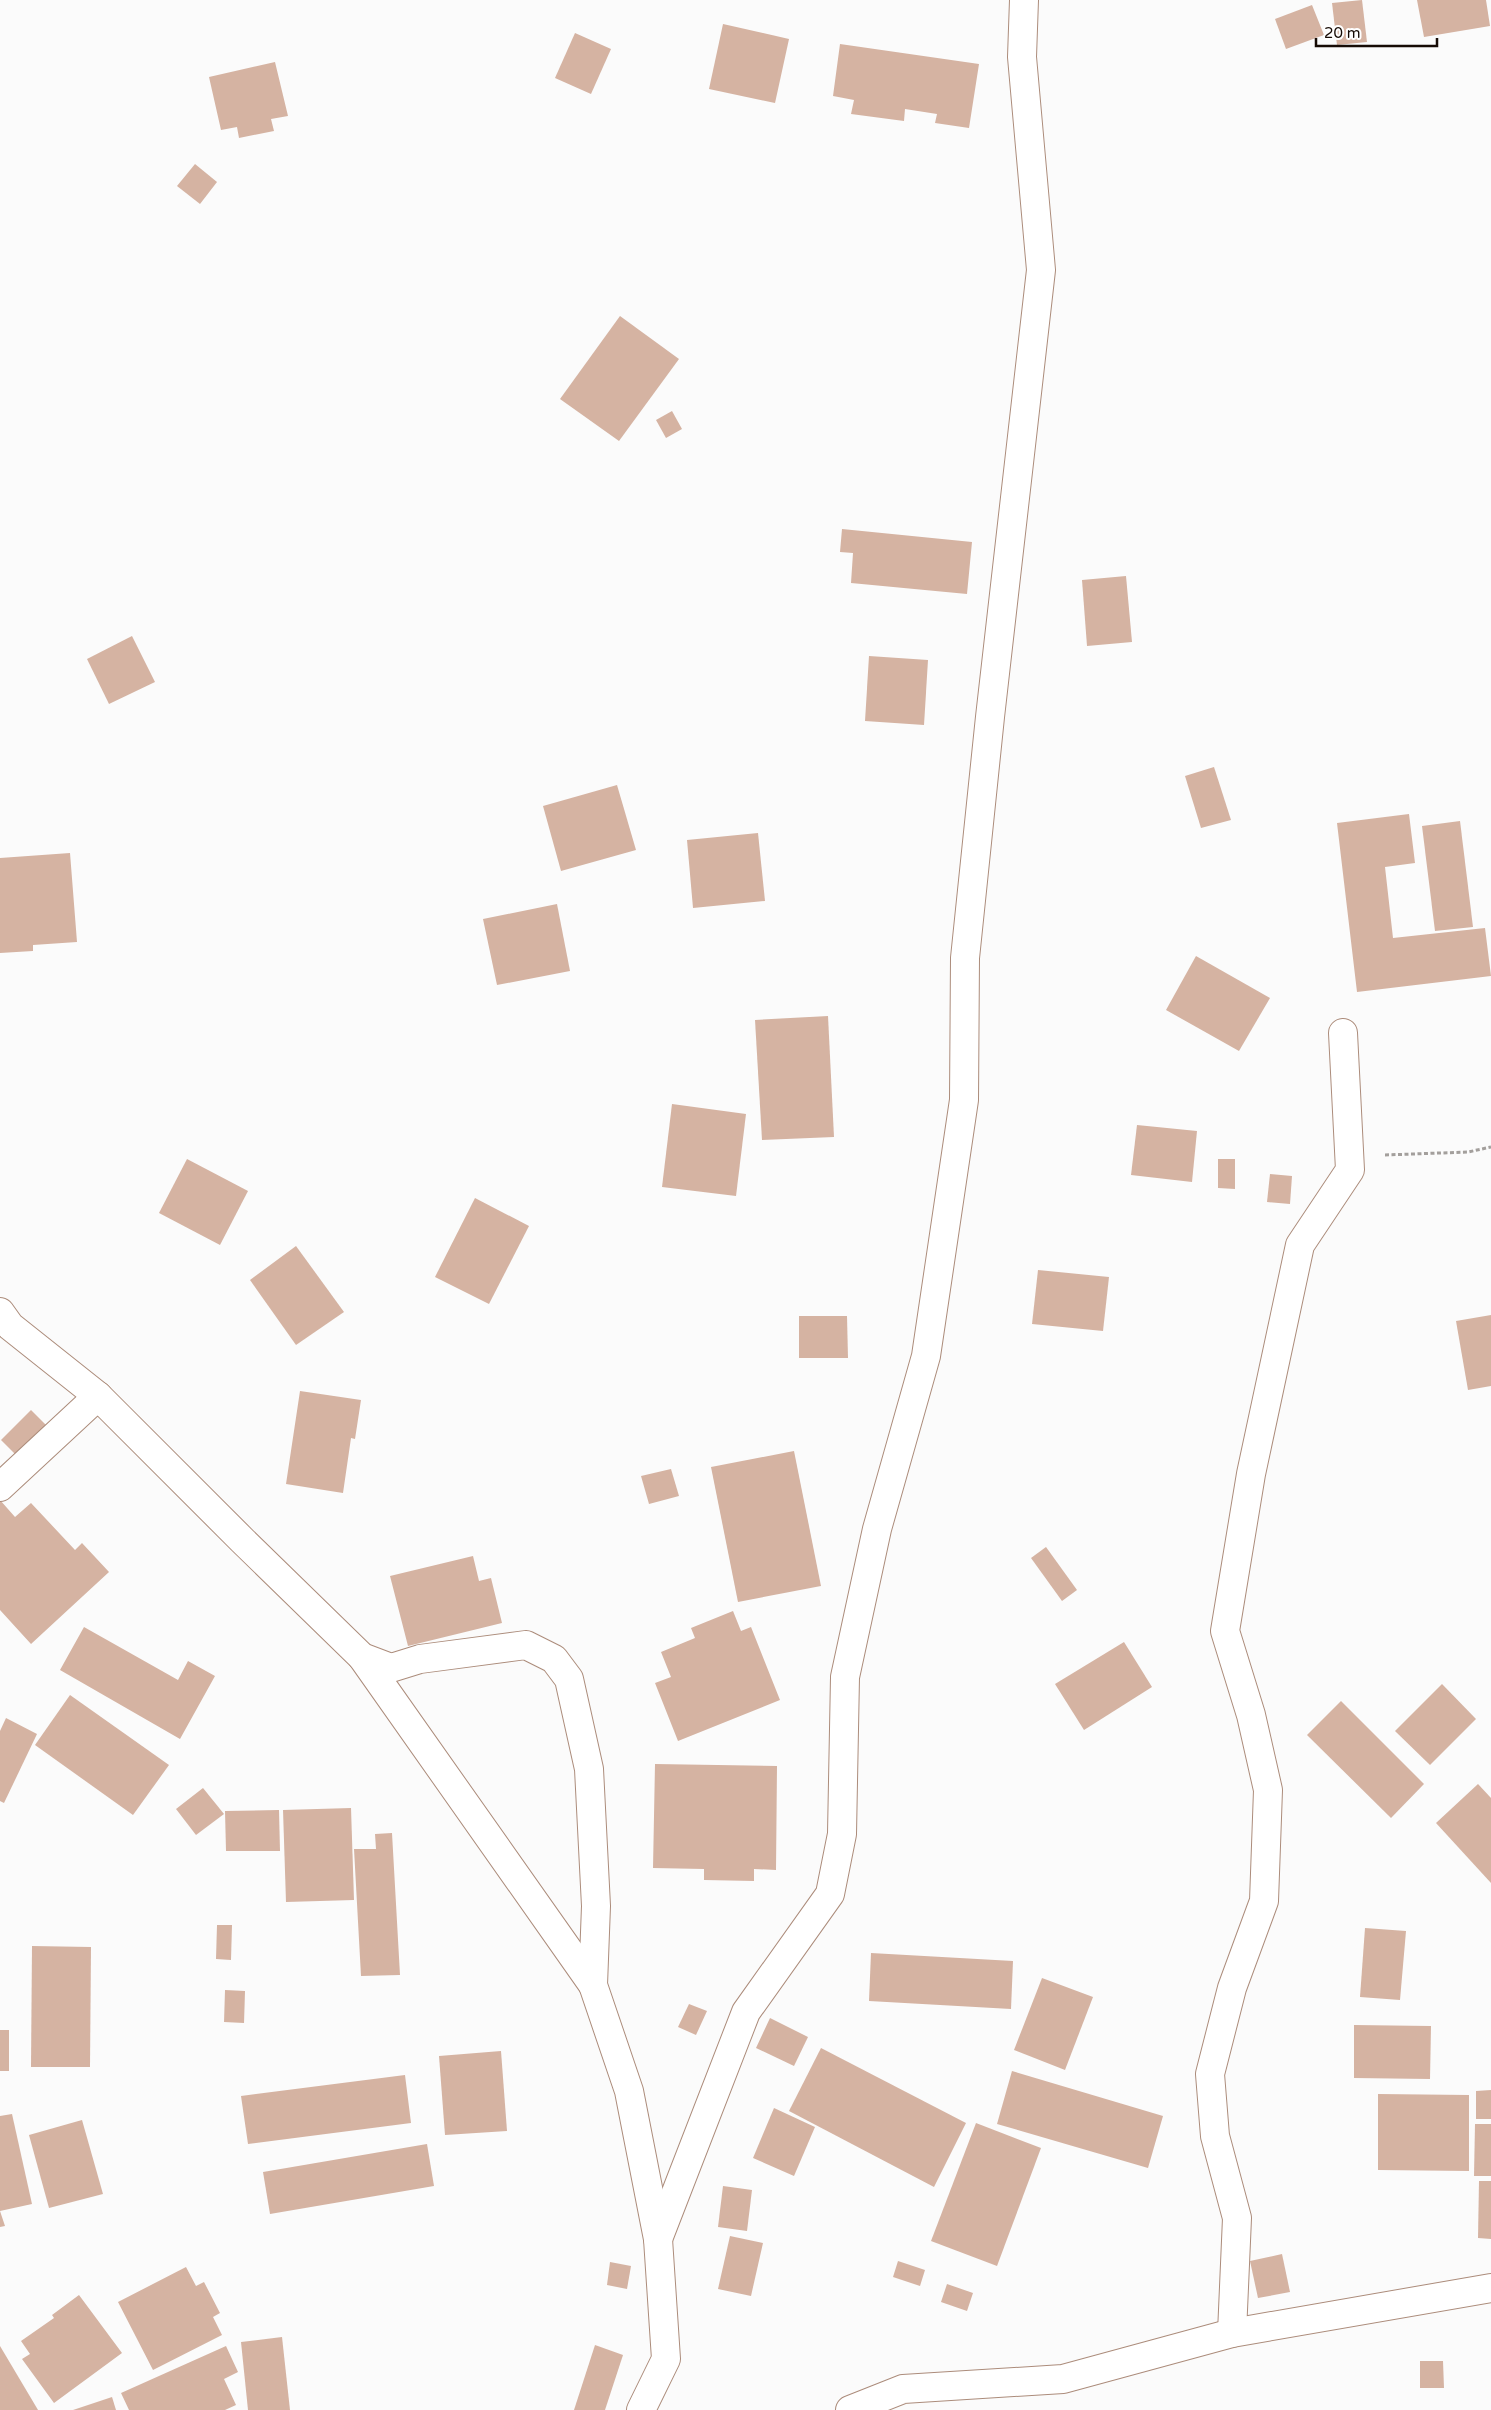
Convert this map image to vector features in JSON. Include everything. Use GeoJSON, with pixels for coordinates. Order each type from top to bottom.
{"type":"FeatureCollection","features":[{"type":"Feature","properties":{"kind":"street"},"geometry":{"type":"LineString","coordinates":[[658,2239],[746,2012],[830,1894],[842,1834],[845,1677],[877,1529],[926,1356],[964,1100],[965,958],[990,717],[1041,270],[1022,57],[1024,0]]}},
{"type":"Feature","properties":{"kind":"street"},"geometry":{"type":"LineString","coordinates":[[1232,2334],[1237,2218],[1215,2136],[1210,2074],[1232,1988],[1264,1901],[1268,1790],[1252,1715],[1225,1631],[1251,1474],[1300,1245],[1350,1170],[1343,1032]]}},
{"type":"Feature","properties":{"kind":"street"},"geometry":{"type":"LineString","coordinates":[[0,1312],[10,1326],[98,1396],[362,1657],[593,1985],[629,2091],[658,2239],[666,2358],[641,2410]]}},
{"type":"Feature","properties":{"kind":"street"},"geometry":{"type":"LineString","coordinates":[[0,1487],[98,1396]]}},
{"type":"Feature","properties":{"kind":"street"},"geometry":{"type":"LineString","coordinates":[[362,1657],[391,1668],[420,1659],[526,1645],[554,1659],[569,1679],[589,1769],[596,1906],[593,1985]]}},
{"type":"Feature","properties":{"kind":"street"},"geometry":{"type":"LineString","coordinates":[[850,2410],[903,2389],[1063,2379],[1232,2334],[1491,2288]]}},
{"type":"Feature","properties":{"kind":"path"},"geometry":{"type":"LineString","coordinates":[[1349,1156],[1468,1152],[1491,1147]]}},
{"type":"Feature","properties":{"kind":"building"},"geometry":{"type":"Polygon","coordinates":[[[1362,0],[1367,42],[1337,45],[1332,3],[1362,0]]]}},
{"type":"Feature","properties":{"kind":"building"},"geometry":{"type":"Polygon","coordinates":[[[1417,0],[1486,0],[1490,26],[1424,37],[1417,0]]]}},
{"type":"Feature","properties":{"kind":"building"},"geometry":{"type":"Polygon","coordinates":[[[1312,5],[1324,35],[1286,49],[1275,19],[1312,5]]]}},
{"type":"Feature","properties":{"kind":"building"},"geometry":{"type":"Polygon","coordinates":[[[723,24],[789,39],[775,103],[709,89],[723,24]]]}},
{"type":"Feature","properties":{"kind":"building"},"geometry":{"type":"Polygon","coordinates":[[[575,33],[611,49],[591,94],[555,78],[575,33]]]}},
{"type":"Feature","properties":{"kind":"building"},"geometry":{"type":"Polygon","coordinates":[[[840,44],[979,64],[969,128],[935,123],[937,114],[905,109],[904,121],[851,114],[854,100],[833,96],[840,44]]]}},
{"type":"Feature","properties":{"kind":"building"},"geometry":{"type":"Polygon","coordinates":[[[275,62],[288,116],[271,119],[274,131],[239,138],[237,127],[221,130],[209,77],[275,62]]]}},
{"type":"Feature","properties":{"kind":"building"},"geometry":{"type":"Polygon","coordinates":[[[195,164],[217,182],[200,204],[177,186],[195,164]]]}},
{"type":"Feature","properties":{"kind":"building"},"geometry":{"type":"Polygon","coordinates":[[[620,316],[679,359],[619,441],[560,399],[620,316]]]}},
{"type":"Feature","properties":{"kind":"building"},"geometry":{"type":"Polygon","coordinates":[[[672,411],[682,429],[666,438],[656,420],[672,411]]]}},
{"type":"Feature","properties":{"kind":"building"},"geometry":{"type":"Polygon","coordinates":[[[842,529],[972,542],[967,594],[851,583],[853,553],[840,552],[842,529]]]}},
{"type":"Feature","properties":{"kind":"building"},"geometry":{"type":"Polygon","coordinates":[[[1126,576],[1132,642],[1087,646],[1082,580],[1126,576]]]}},
{"type":"Feature","properties":{"kind":"building"},"geometry":{"type":"Polygon","coordinates":[[[132,636],[155,682],[109,704],[87,659],[132,636]]]}},
{"type":"Feature","properties":{"kind":"building"},"geometry":{"type":"Polygon","coordinates":[[[869,656],[928,660],[924,725],[865,721],[869,656]]]}},
{"type":"Feature","properties":{"kind":"building"},"geometry":{"type":"Polygon","coordinates":[[[1214,767],[1231,820],[1201,828],[1185,776],[1214,767]]]}},
{"type":"Feature","properties":{"kind":"building"},"geometry":{"type":"Polygon","coordinates":[[[617,785],[636,850],[561,871],[543,806],[617,785]]]}},
{"type":"Feature","properties":{"kind":"building"},"geometry":{"type":"Polygon","coordinates":[[[1409,814],[1415,863],[1385,867],[1393,938],[1485,928],[1491,976],[1357,992],[1337,823],[1409,814]]]}},
{"type":"Feature","properties":{"kind":"building"},"geometry":{"type":"Polygon","coordinates":[[[1460,821],[1473,927],[1435,931],[1422,826],[1460,821]]]}},
{"type":"Feature","properties":{"kind":"building"},"geometry":{"type":"Polygon","coordinates":[[[758,833],[765,901],[693,908],[687,840],[758,833]]]}},
{"type":"Feature","properties":{"kind":"building"},"geometry":{"type":"Polygon","coordinates":[[[70,853],[77,942],[33,945],[33,951],[0,953],[0,858],[70,853]]]}},
{"type":"Feature","properties":{"kind":"building"},"geometry":{"type":"Polygon","coordinates":[[[557,904],[570,971],[497,985],[483,919],[557,904]]]}},
{"type":"Feature","properties":{"kind":"building"},"geometry":{"type":"Polygon","coordinates":[[[1196,956],[1270,998],[1239,1051],[1166,1010],[1196,956]]]}},
{"type":"Feature","properties":{"kind":"building"},"geometry":{"type":"Polygon","coordinates":[[[828,1016],[834,1137],[762,1140],[755,1020],[828,1016]]]}},
{"type":"Feature","properties":{"kind":"building"},"geometry":{"type":"Polygon","coordinates":[[[672,1104],[746,1114],[736,1196],[662,1187],[672,1104]]]}},
{"type":"Feature","properties":{"kind":"building"},"geometry":{"type":"Polygon","coordinates":[[[1137,1125],[1197,1131],[1192,1182],[1131,1175],[1137,1125]]]}},
{"type":"Feature","properties":{"kind":"building"},"geometry":{"type":"Polygon","coordinates":[[[187,1159],[248,1191],[220,1245],[159,1213],[187,1159]]]}},
{"type":"Feature","properties":{"kind":"building"},"geometry":{"type":"Polygon","coordinates":[[[1218,1159],[1235,1159],[1235,1189],[1218,1188],[1218,1159]]]}},
{"type":"Feature","properties":{"kind":"building"},"geometry":{"type":"Polygon","coordinates":[[[1270,1174],[1292,1176],[1290,1204],[1267,1202],[1270,1174]]]}},
{"type":"Feature","properties":{"kind":"building"},"geometry":{"type":"Polygon","coordinates":[[[475,1198],[529,1226],[489,1304],[435,1277],[475,1198]]]}},
{"type":"Feature","properties":{"kind":"building"},"geometry":{"type":"Polygon","coordinates":[[[296,1246],[344,1312],[296,1345],[250,1280],[296,1246]]]}},
{"type":"Feature","properties":{"kind":"building"},"geometry":{"type":"Polygon","coordinates":[[[1038,1270],[1109,1277],[1103,1331],[1032,1324],[1038,1270]]]}},
{"type":"Feature","properties":{"kind":"building"},"geometry":{"type":"Polygon","coordinates":[[[1491,1315],[1491,1386],[1468,1390],[1456,1321],[1491,1315]]]}},
{"type":"Feature","properties":{"kind":"building"},"geometry":{"type":"Polygon","coordinates":[[[799,1316],[847,1316],[848,1358],[799,1358],[799,1316]]]}},
{"type":"Feature","properties":{"kind":"building"},"geometry":{"type":"Polygon","coordinates":[[[300,1391],[361,1400],[355,1439],[351,1438],[343,1493],[286,1484],[300,1391]]]}},
{"type":"Feature","properties":{"kind":"building"},"geometry":{"type":"Polygon","coordinates":[[[31,1410],[48,1427],[18,1457],[1,1440],[31,1410]]]}},
{"type":"Feature","properties":{"kind":"building"},"geometry":{"type":"Polygon","coordinates":[[[794,1451],[821,1586],[738,1602],[711,1467],[794,1451]]]}},
{"type":"Feature","properties":{"kind":"building"},"geometry":{"type":"Polygon","coordinates":[[[671,1469],[679,1496],[649,1504],[641,1476],[671,1469]]]}},
{"type":"Feature","properties":{"kind":"building"},"geometry":{"type":"Polygon","coordinates":[[[0,1500],[15,1517],[31,1503],[75,1550],[82,1543],[109,1572],[31,1644],[0,1610],[0,1500]]]}},
{"type":"Feature","properties":{"kind":"building"},"geometry":{"type":"Polygon","coordinates":[[[1046,1547],[1077,1590],[1062,1601],[1031,1558],[1046,1547]]]}},
{"type":"Feature","properties":{"kind":"building"},"geometry":{"type":"Polygon","coordinates":[[[473,1556],[479,1581],[491,1578],[502,1623],[408,1646],[390,1576],[473,1556]]]}},
{"type":"Feature","properties":{"kind":"building"},"geometry":{"type":"Polygon","coordinates":[[[733,1611],[741,1631],[751,1627],[780,1700],[678,1741],[655,1683],[671,1677],[661,1652],[695,1638],[691,1628],[733,1611]]]}},
{"type":"Feature","properties":{"kind":"building"},"geometry":{"type":"Polygon","coordinates":[[[84,1627],[178,1680],[188,1661],[215,1676],[180,1739],[60,1670],[84,1627]]]}},
{"type":"Feature","properties":{"kind":"building"},"geometry":{"type":"Polygon","coordinates":[[[1124,1642],[1152,1687],[1084,1730],[1055,1684],[1124,1642]]]}},
{"type":"Feature","properties":{"kind":"building"},"geometry":{"type":"Polygon","coordinates":[[[1442,1684],[1476,1719],[1430,1765],[1395,1731],[1442,1684]]]}},
{"type":"Feature","properties":{"kind":"building"},"geometry":{"type":"Polygon","coordinates":[[[70,1695],[169,1765],[133,1815],[35,1745],[70,1695]]]}},
{"type":"Feature","properties":{"kind":"building"},"geometry":{"type":"Polygon","coordinates":[[[1341,1701],[1424,1784],[1391,1818],[1307,1735],[1341,1701]]]}},
{"type":"Feature","properties":{"kind":"building"},"geometry":{"type":"Polygon","coordinates":[[[6,1718],[37,1734],[4,1803],[0,1801],[0,1731],[6,1718]]]}},
{"type":"Feature","properties":{"kind":"building"},"geometry":{"type":"Polygon","coordinates":[[[655,1764],[777,1766],[776,1870],[754,1869],[754,1881],[704,1880],[704,1869],[653,1868],[655,1764]]]}},
{"type":"Feature","properties":{"kind":"building"},"geometry":{"type":"Polygon","coordinates":[[[1478,1784],[1491,1798],[1491,1883],[1436,1823],[1478,1784]]]}},
{"type":"Feature","properties":{"kind":"building"},"geometry":{"type":"Polygon","coordinates":[[[203,1788],[224,1814],[196,1835],[176,1809],[203,1788]]]}},
{"type":"Feature","properties":{"kind":"building"},"geometry":{"type":"Polygon","coordinates":[[[351,1808],[354,1900],[286,1902],[283,1810],[351,1808]]]}},
{"type":"Feature","properties":{"kind":"building"},"geometry":{"type":"Polygon","coordinates":[[[279,1810],[280,1851],[226,1851],[225,1811],[279,1810]]]}},
{"type":"Feature","properties":{"kind":"building"},"geometry":{"type":"Polygon","coordinates":[[[392,1833],[400,1975],[361,1976],[354,1849],[376,1849],[375,1834],[392,1833]]]}},
{"type":"Feature","properties":{"kind":"building"},"geometry":{"type":"Polygon","coordinates":[[[217,1925],[232,1925],[231,1960],[216,1959],[217,1925]]]}},
{"type":"Feature","properties":{"kind":"building"},"geometry":{"type":"Polygon","coordinates":[[[1365,1928],[1406,1931],[1400,2000],[1360,1997],[1365,1928]]]}},
{"type":"Feature","properties":{"kind":"building"},"geometry":{"type":"Polygon","coordinates":[[[32,1946],[91,1947],[90,2067],[31,2067],[32,1946]]]}},
{"type":"Feature","properties":{"kind":"building"},"geometry":{"type":"Polygon","coordinates":[[[871,1953],[1013,1961],[1011,2009],[869,2001],[871,1953]]]}},
{"type":"Feature","properties":{"kind":"building"},"geometry":{"type":"Polygon","coordinates":[[[1042,1978],[1093,1997],[1065,2070],[1014,2050],[1042,1978]]]}},
{"type":"Feature","properties":{"kind":"building"},"geometry":{"type":"Polygon","coordinates":[[[225,1990],[245,1991],[244,2023],[224,2022],[225,1990]]]}},
{"type":"Feature","properties":{"kind":"building"},"geometry":{"type":"Polygon","coordinates":[[[689,2004],[707,2011],[696,2035],[678,2027],[689,2004]]]}},
{"type":"Feature","properties":{"kind":"building"},"geometry":{"type":"Polygon","coordinates":[[[770,2018],[808,2037],[794,2066],[756,2048],[770,2018]]]}},
{"type":"Feature","properties":{"kind":"building"},"geometry":{"type":"Polygon","coordinates":[[[1354,2025],[1431,2026],[1430,2079],[1354,2078],[1354,2025]]]}},
{"type":"Feature","properties":{"kind":"building"},"geometry":{"type":"Polygon","coordinates":[[[0,2030],[9,2030],[9,2071],[0,2071],[0,2030]]]}},
{"type":"Feature","properties":{"kind":"building"},"geometry":{"type":"Polygon","coordinates":[[[821,2048],[966,2123],[934,2187],[789,2111],[821,2048]]]}},
{"type":"Feature","properties":{"kind":"building"},"geometry":{"type":"Polygon","coordinates":[[[501,2051],[507,2131],[445,2135],[439,2056],[501,2051]]]}},
{"type":"Feature","properties":{"kind":"building"},"geometry":{"type":"Polygon","coordinates":[[[1012,2071],[1163,2116],[1148,2168],[997,2124],[1012,2071]]]}},
{"type":"Feature","properties":{"kind":"building"},"geometry":{"type":"Polygon","coordinates":[[[405,2075],[411,2123],[248,2144],[241,2096],[405,2075]]]}},
{"type":"Feature","properties":{"kind":"building"},"geometry":{"type":"Polygon","coordinates":[[[1491,2090],[1491,2119],[1476,2119],[1476,2091],[1491,2090]]]}},
{"type":"Feature","properties":{"kind":"building"},"geometry":{"type":"Polygon","coordinates":[[[1378,2094],[1469,2095],[1469,2171],[1378,2170],[1378,2094]]]}},
{"type":"Feature","properties":{"kind":"building"},"geometry":{"type":"Polygon","coordinates":[[[774,2108],[815,2127],[794,2176],[753,2158],[774,2108]]]}},
{"type":"Feature","properties":{"kind":"building"},"geometry":{"type":"Polygon","coordinates":[[[12,2114],[32,2204],[0,2211],[0,2116],[12,2114]]]}},
{"type":"Feature","properties":{"kind":"building"},"geometry":{"type":"Polygon","coordinates":[[[82,2120],[103,2194],[49,2208],[29,2135],[82,2120]]]}},
{"type":"Feature","properties":{"kind":"building"},"geometry":{"type":"Polygon","coordinates":[[[976,2123],[1041,2148],[997,2266],[931,2241],[976,2123]]]}},
{"type":"Feature","properties":{"kind":"building"},"geometry":{"type":"Polygon","coordinates":[[[1475,2124],[1491,2124],[1491,2176],[1474,2176],[1475,2124]]]}},
{"type":"Feature","properties":{"kind":"building"},"geometry":{"type":"Polygon","coordinates":[[[427,2144],[434,2186],[270,2214],[263,2172],[427,2144]]]}},
{"type":"Feature","properties":{"kind":"building"},"geometry":{"type":"Polygon","coordinates":[[[1479,2181],[1491,2181],[1491,2239],[1478,2238],[1479,2181]]]}},
{"type":"Feature","properties":{"kind":"building"},"geometry":{"type":"Polygon","coordinates":[[[723,2186],[752,2190],[747,2231],[718,2227],[723,2186]]]}},
{"type":"Feature","properties":{"kind":"building"},"geometry":{"type":"Polygon","coordinates":[[[0,2211],[5,2226],[0,2227],[0,2211]]]}},
{"type":"Feature","properties":{"kind":"building"},"geometry":{"type":"Polygon","coordinates":[[[730,2236],[763,2243],[751,2296],[718,2289],[730,2236]]]}},
{"type":"Feature","properties":{"kind":"building"},"geometry":{"type":"Polygon","coordinates":[[[1282,2254],[1290,2292],[1258,2298],[1250,2261],[1282,2254]]]}},
{"type":"Feature","properties":{"kind":"building"},"geometry":{"type":"Polygon","coordinates":[[[898,2261],[925,2270],[920,2286],[893,2277],[898,2261]]]}},
{"type":"Feature","properties":{"kind":"building"},"geometry":{"type":"Polygon","coordinates":[[[610,2262],[631,2266],[627,2289],[607,2285],[610,2262]]]}},
{"type":"Feature","properties":{"kind":"building"},"geometry":{"type":"Polygon","coordinates":[[[186,2267],[196,2286],[204,2282],[220,2313],[213,2317],[222,2335],[153,2370],[118,2302],[186,2267]]]}},
{"type":"Feature","properties":{"kind":"building"},"geometry":{"type":"Polygon","coordinates":[[[947,2284],[973,2293],[967,2311],[941,2302],[947,2284]]]}},
{"type":"Feature","properties":{"kind":"building"},"geometry":{"type":"Polygon","coordinates":[[[79,2295],[122,2353],[54,2403],[22,2359],[30,2354],[21,2341],[54,2318],[52,2315],[79,2295]]]}},
{"type":"Feature","properties":{"kind":"building"},"geometry":{"type":"Polygon","coordinates":[[[282,2337],[290,2410],[248,2410],[241,2342],[282,2337]]]}},
{"type":"Feature","properties":{"kind":"building"},"geometry":{"type":"Polygon","coordinates":[[[595,2345],[623,2355],[605,2410],[574,2410],[595,2345]]]}},
{"type":"Feature","properties":{"kind":"building"},"geometry":{"type":"Polygon","coordinates":[[[0,2346],[38,2410],[0,2410],[0,2346]]]}},
{"type":"Feature","properties":{"kind":"building"},"geometry":{"type":"Polygon","coordinates":[[[226,2346],[238,2372],[224,2379],[236,2405],[225,2410],[129,2410],[121,2393],[226,2346]]]}},
{"type":"Feature","properties":{"kind":"building"},"geometry":{"type":"Polygon","coordinates":[[[1420,2361],[1443,2361],[1444,2388],[1420,2388],[1420,2361]]]}},
{"type":"Feature","properties":{"kind":"building"},"geometry":{"type":"Polygon","coordinates":[[[112,2397],[116,2410],[73,2410],[112,2397]]]}}]}
